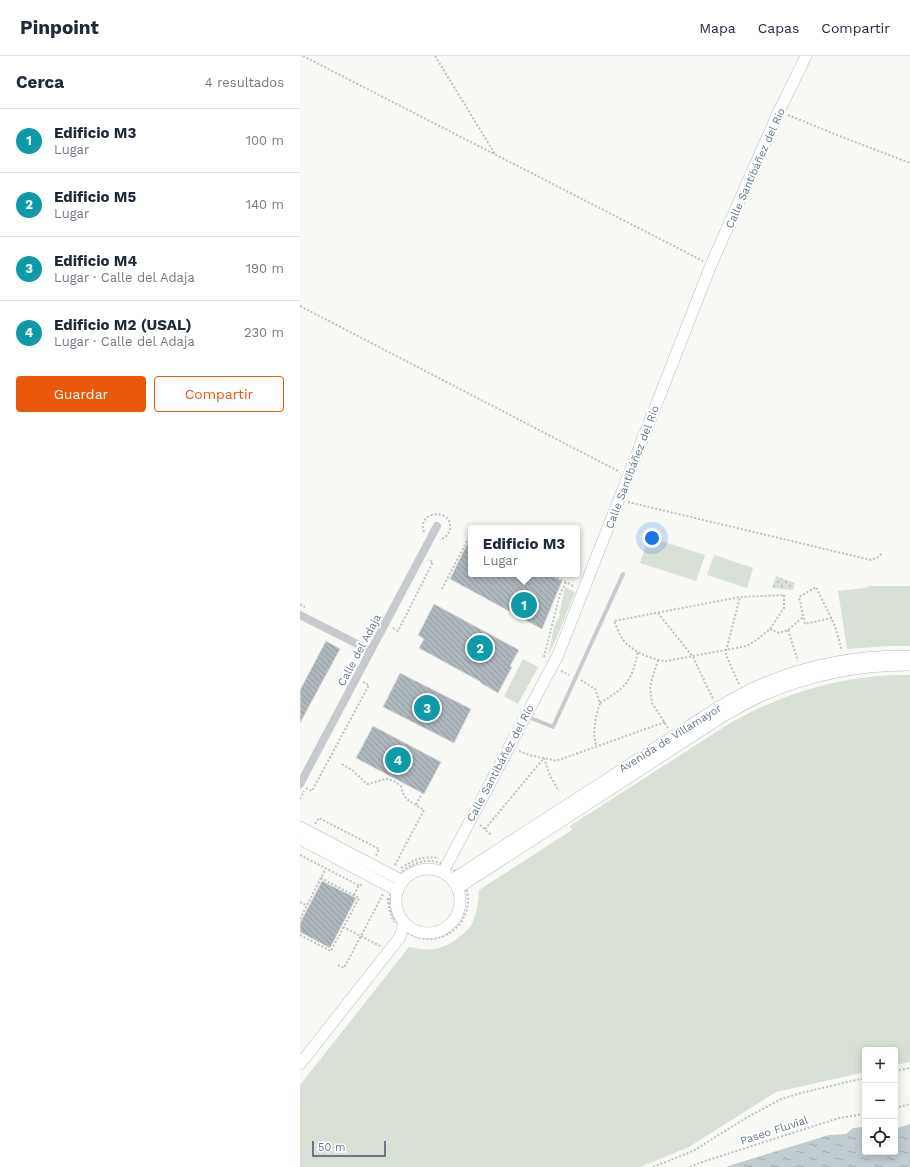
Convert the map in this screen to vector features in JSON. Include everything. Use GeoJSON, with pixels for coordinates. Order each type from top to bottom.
{"type":"FeatureCollection","features":[{"type":"Feature","properties":{"kind":"main road","name":"Calle Santibáñez del Río"},"geometry":{"type":"LineString","coordinates":[[445,865],[558,655],[711,265],[779,111],[806,56]]}},
{"type":"Feature","properties":{"kind":"main road","name":"Avenida de Villamayor"},"geometry":{"type":"LineString","coordinates":[[459,882],[717,708],[757,687],[792,672],[826,663],[864,657],[910,656]]}},
{"type":"Feature","properties":{"kind":"main road","name":"Avenida de Villamayor"},"geometry":{"type":"LineString","coordinates":[[459,882],[725,715],[764,695],[799,682],[869,666],[910,665]]}},
{"type":"Feature","properties":{"kind":"main road"},"geometry":{"type":"LineString","coordinates":[[300,827],[394,887],[398,912],[405,930]]}},
{"type":"Feature","properties":{"kind":"main road"},"geometry":{"type":"LineString","coordinates":[[300,839],[394,887]]}},
{"type":"Feature","properties":{"kind":"main road"},"geometry":{"type":"LineString","coordinates":[[394,887],[417,870],[435,869],[445,865],[459,882],[460,908],[450,924],[433,932],[405,930]]}},
{"type":"Feature","properties":{"kind":"main road"},"geometry":{"type":"LineString","coordinates":[[300,1064],[405,930]]}},
{"type":"Feature","properties":{"kind":"street","name":"Calle del Adaja"},"geometry":{"type":"LineString","coordinates":[[300,784],[437,526]]}},
{"type":"Feature","properties":{"kind":"street"},"geometry":{"type":"LineString","coordinates":[[300,615],[371,651]]}},
{"type":"Feature","properties":{"kind":"lane"},"geometry":{"type":"LineString","coordinates":[[526,716],[553,727],[623,574]]}},
{"type":"Feature","properties":{"kind":"path"},"geometry":{"type":"LineString","coordinates":[[303,56],[711,265]]}},
{"type":"Feature","properties":{"kind":"path"},"geometry":{"type":"LineString","coordinates":[[435,56],[495,155]]}},
{"type":"Feature","properties":{"kind":"path"},"geometry":{"type":"LineString","coordinates":[[779,111],[910,163]]}},
{"type":"Feature","properties":{"kind":"path"},"geometry":{"type":"LineString","coordinates":[[300,306],[628,477]]}},
{"type":"Feature","properties":{"kind":"path"},"geometry":{"type":"LineString","coordinates":[[619,500],[871,560],[878,557],[882,553]]}},
{"type":"Feature","properties":{"kind":"path"},"geometry":{"type":"LineString","coordinates":[[442,588],[468,539]]}},
{"type":"Feature","properties":{"kind":"path"},"geometry":{"type":"LineString","coordinates":[[556,577],[578,588]]}},
{"type":"Feature","properties":{"kind":"path"},"geometry":{"type":"LineString","coordinates":[[543,663],[560,594],[566,582]]}},
{"type":"Feature","properties":{"kind":"path"},"geometry":{"type":"LineString","coordinates":[[832,618],[805,624],[799,597],[816,587],[832,618],[836,626],[842,652]]}},
{"type":"Feature","properties":{"kind":"path"},"geometry":{"type":"LineString","coordinates":[[784,594],[784,608],[770,629],[759,638],[747,646],[693,657],[666,661],[658,660],[638,651],[624,641],[614,621],[658,613],[740,597],[784,594]]}},
{"type":"Feature","properties":{"kind":"path"},"geometry":{"type":"LineString","coordinates":[[740,597],[726,651],[726,655],[740,685]]}},
{"type":"Feature","properties":{"kind":"path"},"geometry":{"type":"LineString","coordinates":[[658,613],[693,657],[713,700]]}},
{"type":"Feature","properties":{"kind":"path"},"geometry":{"type":"LineString","coordinates":[[770,629],[779,633],[788,630],[803,617]]}},
{"type":"Feature","properties":{"kind":"path"},"geometry":{"type":"LineString","coordinates":[[788,630],[799,662]]}},
{"type":"Feature","properties":{"kind":"path"},"geometry":{"type":"LineString","coordinates":[[600,703],[617,692],[632,675],[638,651]]}},
{"type":"Feature","properties":{"kind":"path"},"geometry":{"type":"LineString","coordinates":[[658,660],[650,686],[652,703],[669,729]]}},
{"type":"Feature","properties":{"kind":"path"},"geometry":{"type":"LineString","coordinates":[[558,670],[585,682],[595,689],[600,703],[596,716],[594,734],[596,747]]}},
{"type":"Feature","properties":{"kind":"path"},"geometry":{"type":"LineString","coordinates":[[516,750],[528,756],[556,761],[665,722]]}},
{"type":"Feature","properties":{"kind":"path"},"geometry":{"type":"LineString","coordinates":[[544,758],[550,776],[559,791]]}},
{"type":"Feature","properties":{"kind":"path"},"geometry":{"type":"LineString","coordinates":[[485,829],[544,758]]}},
{"type":"Feature","properties":{"kind":"path"},"geometry":{"type":"LineString","coordinates":[[342,764],[352,770],[367,784],[388,778],[397,782],[401,786],[403,795],[406,799],[424,810],[394,866],[401,868],[416,859],[425,857],[445,865],[459,882],[468,898],[466,914],[456,928],[446,935],[434,938],[417,937],[398,928],[390,915],[388,906],[394,887]]}},
{"type":"Feature","properties":{"kind":"path"},"geometry":{"type":"LineString","coordinates":[[416,805],[422,793]]}},
{"type":"Feature","properties":{"kind":"path"},"geometry":{"type":"LineString","coordinates":[[311,822],[315,824],[319,818],[379,849],[376,856],[382,859]]}},
{"type":"Feature","properties":{"kind":"path"},"geometry":{"type":"LineString","coordinates":[[477,823],[491,834]]}},
{"type":"Feature","properties":{"kind":"path"},"geometry":{"type":"LineString","coordinates":[[300,855],[359,885]]}},
{"type":"Feature","properties":{"kind":"path"},"geometry":{"type":"LineString","coordinates":[[338,965],[344,968],[361,936],[406,869],[419,862],[434,861],[445,865]]}},
{"type":"Feature","properties":{"kind":"path"},"geometry":{"type":"LineString","coordinates":[[300,919],[326,868]]}},
{"type":"Feature","properties":{"kind":"path"},"geometry":{"type":"LineString","coordinates":[[300,935],[331,951],[359,898],[321,878]]}},
{"type":"Feature","properties":{"kind":"path"},"geometry":{"type":"LineString","coordinates":[[354,895],[363,880]]}},
{"type":"Feature","properties":{"kind":"path"},"geometry":{"type":"LineString","coordinates":[[394,887],[391,903],[392,912],[396,920],[405,930]]}},
{"type":"Feature","properties":{"kind":"path"},"geometry":{"type":"LineString","coordinates":[[300,902],[307,906]]}},
{"type":"Feature","properties":{"kind":"path"},"geometry":{"type":"LineString","coordinates":[[344,927],[383,948]]}},
{"type":"Feature","properties":{"kind":"path"},"geometry":{"type":"LineString","coordinates":[[898,1070],[910,1068]]}},
{"type":"Feature","properties":{"kind":"path"},"geometry":{"type":"LineString","coordinates":[[653,1167],[693,1151],[746,1118],[781,1099],[862,1079]]}},
{"type":"Feature","properties":{"kind":"path"},"geometry":{"type":"LineString","coordinates":[[898,1107],[910,1104]]}},
{"type":"Feature","properties":{"kind":"path","name":"Paseo Fluvial"},"geometry":{"type":"LineString","coordinates":[[690,1167],[839,1118],[862,1114]]}},
{"type":"Feature","properties":{"kind":"shaded area"},"geometry":{"type":"Polygon","coordinates":[[[649,537],[705,555],[696,581],[640,563],[649,537]]]}},
{"type":"Feature","properties":{"kind":"shaded area"},"geometry":{"type":"Polygon","coordinates":[[[714,555],[753,568],[747,588],[707,575],[714,555]]]}},
{"type":"Feature","properties":{"kind":"shaded area"},"geometry":{"type":"Polygon","coordinates":[[[776,576],[795,583],[793,590],[772,588],[776,576]]]}},
{"type":"Feature","properties":{"kind":"shaded area"},"geometry":{"type":"Polygon","coordinates":[[[870,586],[910,586],[910,646],[847,649],[838,591],[865,588],[870,586]]]}},
{"type":"Feature","properties":{"kind":"shaded area"},"geometry":{"type":"Polygon","coordinates":[[[565,587],[575,592],[548,656],[554,627],[560,615],[565,587]]]}},
{"type":"Feature","properties":{"kind":"shaded area"},"geometry":{"type":"Polygon","coordinates":[[[523,659],[538,667],[518,704],[504,696],[523,659]]]}},
{"type":"Feature","properties":{"kind":"shaded area"},"geometry":{"type":"Polygon","coordinates":[[[910,675],[910,1062],[898,1064],[898,1047],[862,1047],[862,1073],[776,1092],[689,1147],[640,1167],[300,1167],[300,1085],[409,947],[436,949],[453,942],[469,928],[474,920],[479,890],[572,830],[570,826],[727,725],[768,704],[809,689],[852,679],[874,676],[910,675]]]}},
{"type":"Feature","properties":{"kind":"water"},"geometry":{"type":"Polygon","coordinates":[[[910,1124],[910,1167],[725,1167],[829,1135],[846,1134],[853,1128],[862,1127],[862,1155],[898,1155],[898,1128],[910,1124]]]}},
{"type":"Feature","properties":{"kind":"building"},"geometry":{"type":"Polygon","coordinates":[[[468,542],[468,577],[553,577],[562,581],[542,629],[450,579],[468,542]]]}},
{"type":"Feature","properties":{"kind":"building"},"geometry":{"type":"Polygon","coordinates":[[[434,604],[519,650],[498,693],[419,648],[424,639],[418,635],[434,604]]]}},
{"type":"Feature","properties":{"kind":"building"},"geometry":{"type":"Polygon","coordinates":[[[326,641],[340,649],[300,723],[300,690],[326,641]]]}},
{"type":"Feature","properties":{"kind":"building"},"geometry":{"type":"Polygon","coordinates":[[[400,673],[471,709],[454,743],[383,707],[400,673]]]}},
{"type":"Feature","properties":{"kind":"building"},"geometry":{"type":"Polygon","coordinates":[[[373,726],[441,762],[424,794],[356,758],[373,726]]]}},
{"type":"Feature","properties":{"kind":"building"},"geometry":{"type":"Polygon","coordinates":[[[322,881],[356,898],[330,948],[300,932],[300,923],[322,881]]]}},
{"type":"Feature","properties":{"kind":"place","name":"Edificio M3"},"geometry":{"type":"Point","coordinates":[524,605]}},
{"type":"Feature","properties":{"kind":"place","name":"Edificio M5"},"geometry":{"type":"Point","coordinates":[480,648]}},
{"type":"Feature","properties":{"kind":"place","name":"Edificio M4"},"geometry":{"type":"Point","coordinates":[427,708]}},
{"type":"Feature","properties":{"kind":"place","name":"Edificio M2 (USAL)"},"geometry":{"type":"Point","coordinates":[398,760]}}]}
